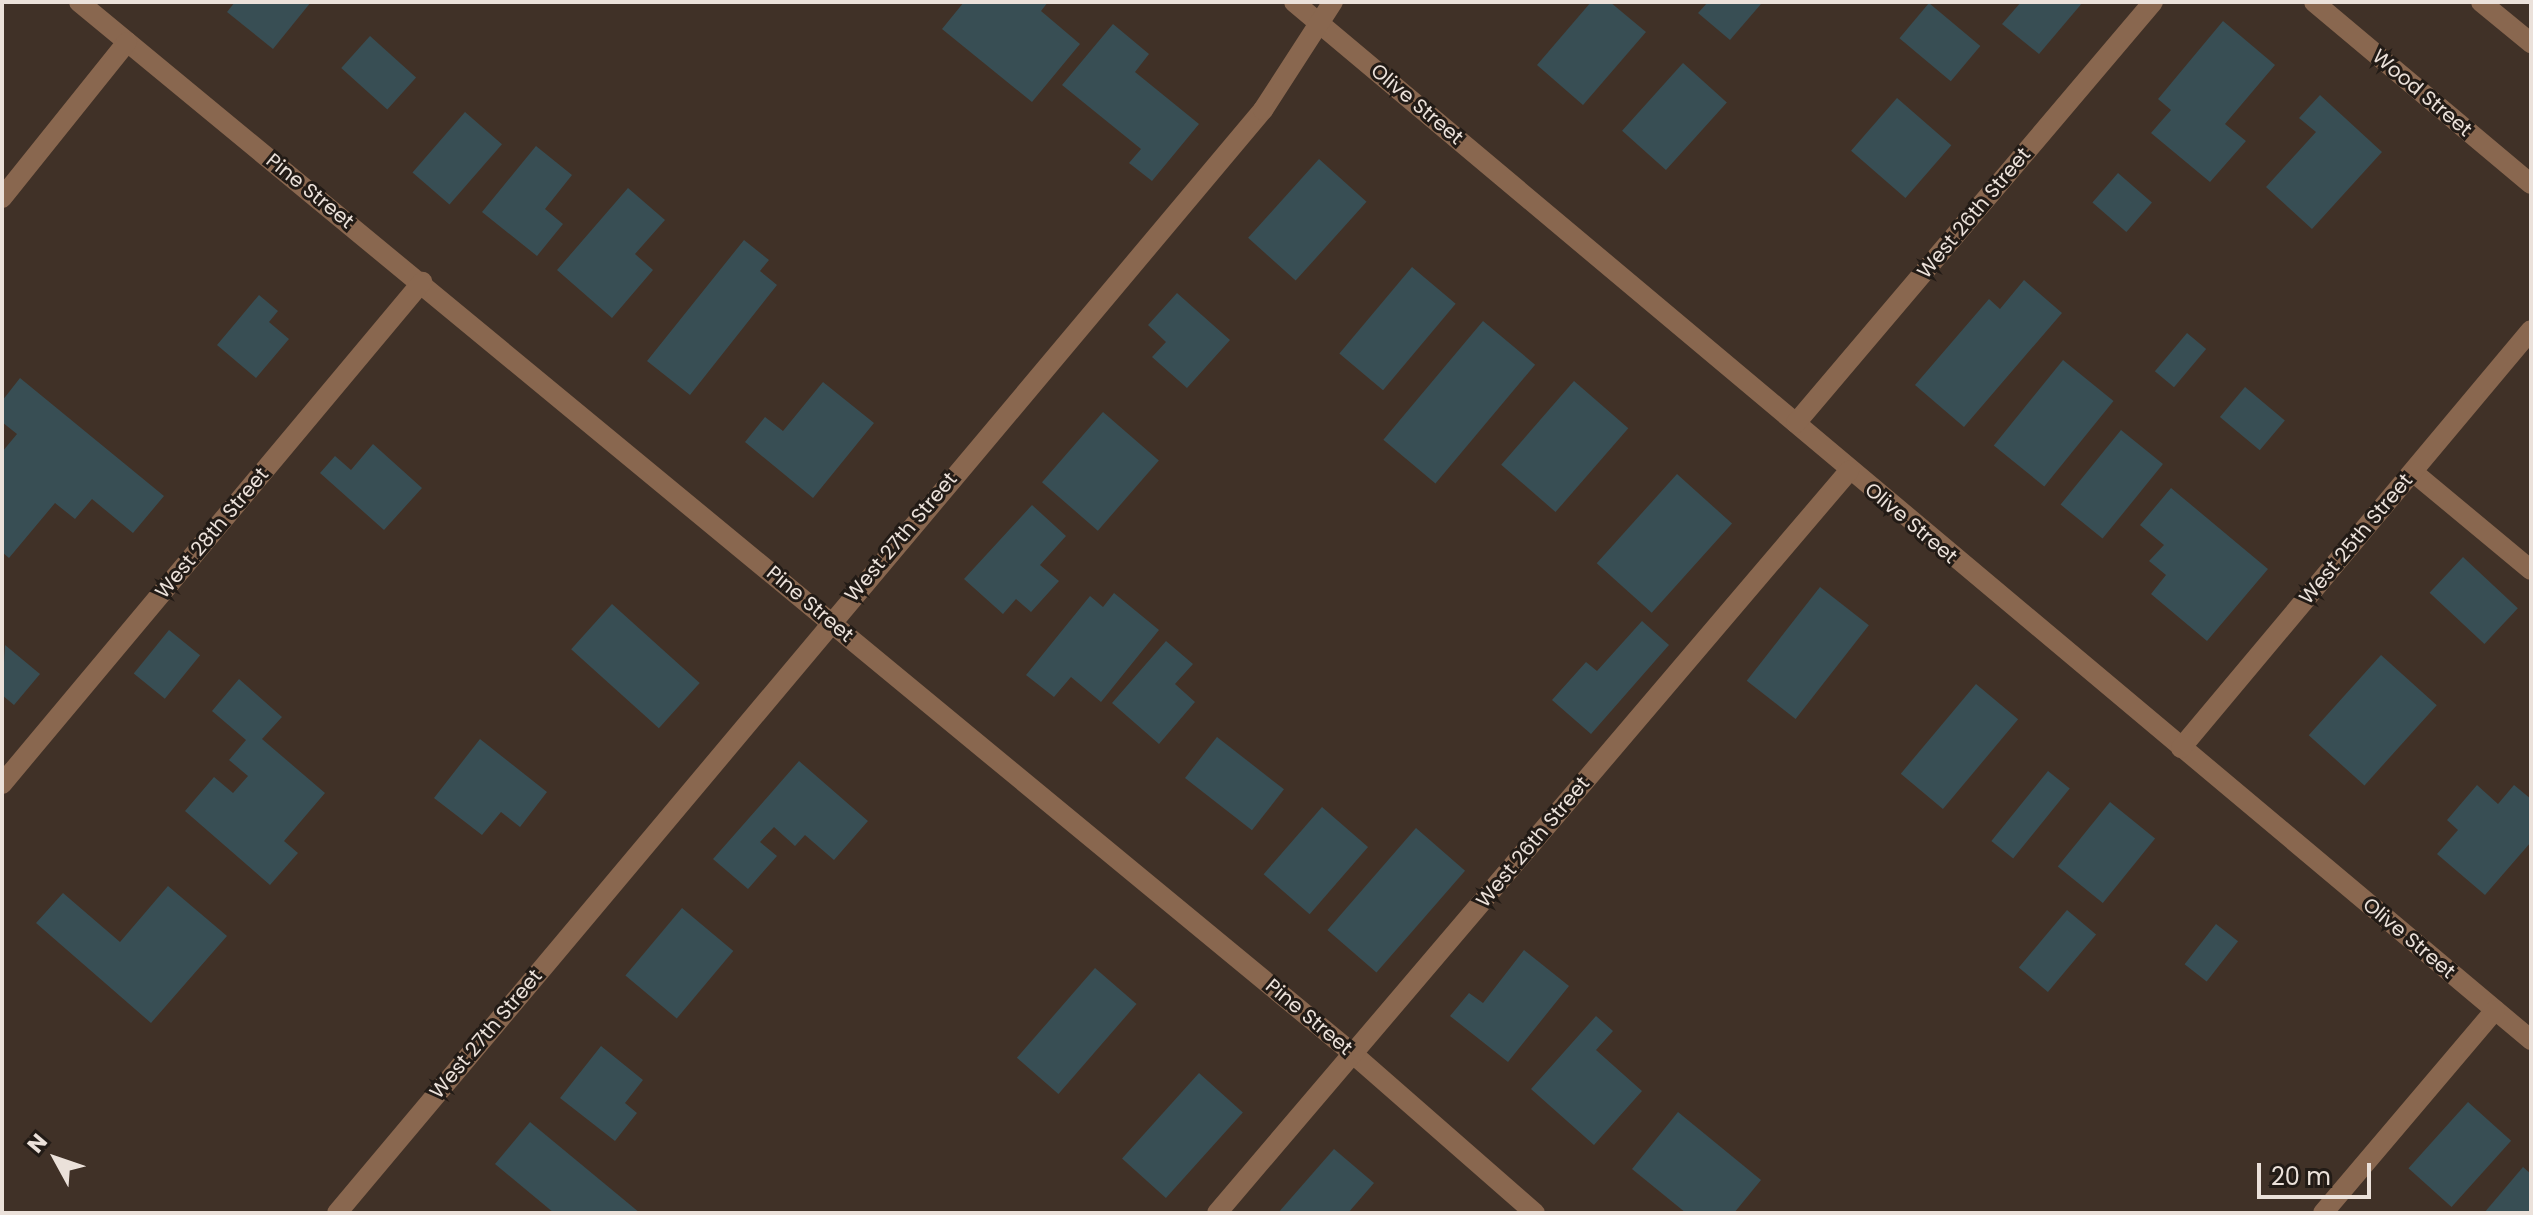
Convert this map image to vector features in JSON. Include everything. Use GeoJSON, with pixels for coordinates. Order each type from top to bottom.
{"type":"FeatureCollection","features":[{"type":"Feature","properties":{"kind":"street","name":"Pine Street"},"geometry":{"type":"LineString","coordinates":[[79,2],[422,282],[1352,1053],[1535,1213]]}},
{"type":"Feature","properties":{"kind":"street","name":"Olive Street"},"geometry":{"type":"LineString","coordinates":[[1294,2],[1796,423],[1849,471],[2531,1040]]}},
{"type":"Feature","properties":{"kind":"street","name":"West 27th Street"},"geometry":{"type":"LineString","coordinates":[[337,1213],[1263,110],[1317,21],[1333,2]]}},
{"type":"Feature","properties":{"kind":"street","name":"West 26th Street"},"geometry":{"type":"LineString","coordinates":[[1796,423],[2153,2]]}},
{"type":"Feature","properties":{"kind":"street","name":"Wood Street"},"geometry":{"type":"LineString","coordinates":[[2314,2],[2531,184]]}},
{"type":"Feature","properties":{"kind":"street"},"geometry":{"type":"LineString","coordinates":[[2481,2],[2531,43]]}},
{"type":"Feature","properties":{"kind":"street"},"geometry":{"type":"LineString","coordinates":[[2,198],[127,42]]}},
{"type":"Feature","properties":{"kind":"street","name":"West 28th Street"},"geometry":{"type":"LineString","coordinates":[[2,784],[422,282]]}},
{"type":"Feature","properties":{"kind":"street","name":"West 25th Street"},"geometry":{"type":"LineString","coordinates":[[2181,748],[2531,330]]}},
{"type":"Feature","properties":{"kind":"street","name":"West 26th Street"},"geometry":{"type":"LineString","coordinates":[[1217,1213],[1849,471]]}},
{"type":"Feature","properties":{"kind":"street"},"geometry":{"type":"LineString","coordinates":[[2413,472],[2531,570]]}},
{"type":"Feature","properties":{"kind":"street"},"geometry":{"type":"LineString","coordinates":[[2323,1213],[2495,1010]]}},
{"type":"Feature","properties":{"kind":"building"},"geometry":{"type":"Polygon","coordinates":[[[235,2],[311,2],[273,49],[227,12],[235,2]]]}},
{"type":"Feature","properties":{"kind":"building"},"geometry":{"type":"Polygon","coordinates":[[[964,2],[1048,2],[1041,11],[1080,44],[1032,102],[942,29],[964,2]]]}},
{"type":"Feature","properties":{"kind":"building"},"geometry":{"type":"Polygon","coordinates":[[[1591,2],[1610,2],[1646,32],[1583,105],[1537,65],[1591,2]]]}},
{"type":"Feature","properties":{"kind":"building"},"geometry":{"type":"Polygon","coordinates":[[[1708,2],[1761,4],[1730,40],[1698,13],[1708,2]]]}},
{"type":"Feature","properties":{"kind":"building"},"geometry":{"type":"Polygon","coordinates":[[[2021,2],[2083,2],[2039,54],[2002,24],[2021,2]]]}},
{"type":"Feature","properties":{"kind":"building"},"geometry":{"type":"Polygon","coordinates":[[[1929,3],[1980,46],[1951,81],[1899,38],[1929,3]]]}},
{"type":"Feature","properties":{"kind":"building"},"geometry":{"type":"Polygon","coordinates":[[[2223,21],[2275,65],[2225,124],[2246,141],[2210,182],[2151,133],[2171,110],[2158,99],[2223,21]]]}},
{"type":"Feature","properties":{"kind":"building"},"geometry":{"type":"Polygon","coordinates":[[[1113,24],[1149,54],[1135,72],[1199,124],[1152,181],[1129,163],[1141,149],[1062,85],[1113,24]]]}},
{"type":"Feature","properties":{"kind":"building"},"geometry":{"type":"Polygon","coordinates":[[[370,36],[416,77],[387,109],[341,68],[370,36]]]}},
{"type":"Feature","properties":{"kind":"building"},"geometry":{"type":"Polygon","coordinates":[[[1683,63],[1727,102],[1666,170],[1622,131],[1683,63]]]}},
{"type":"Feature","properties":{"kind":"building"},"geometry":{"type":"Polygon","coordinates":[[[2320,95],[2382,152],[2312,229],[2266,187],[2316,132],[2299,118],[2320,95]]]}},
{"type":"Feature","properties":{"kind":"building"},"geometry":{"type":"Polygon","coordinates":[[[1897,98],[1951,145],[1905,198],[1851,151],[1897,98]]]}},
{"type":"Feature","properties":{"kind":"building"},"geometry":{"type":"Polygon","coordinates":[[[465,112],[502,144],[449,205],[413,172],[465,112]]]}},
{"type":"Feature","properties":{"kind":"building"},"geometry":{"type":"Polygon","coordinates":[[[536,146],[572,175],[545,209],[563,224],[537,256],[482,212],[536,146]]]}},
{"type":"Feature","properties":{"kind":"building"},"geometry":{"type":"Polygon","coordinates":[[[1319,159],[1367,202],[1296,281],[1248,238],[1319,159]]]}},
{"type":"Feature","properties":{"kind":"building"},"geometry":{"type":"Polygon","coordinates":[[[2118,173],[2152,203],[2126,232],[2092,202],[2118,173]]]}},
{"type":"Feature","properties":{"kind":"building"},"geometry":{"type":"Polygon","coordinates":[[[628,188],[665,220],[635,254],[653,270],[612,318],[557,270],[628,188]]]}},
{"type":"Feature","properties":{"kind":"building"},"geometry":{"type":"Polygon","coordinates":[[[744,240],[769,260],[760,271],[777,285],[690,395],[647,361],[744,240]]]}},
{"type":"Feature","properties":{"kind":"building"},"geometry":{"type":"Polygon","coordinates":[[[1412,267],[1456,304],[1383,390],[1339,354],[1412,267]]]}},
{"type":"Feature","properties":{"kind":"building"},"geometry":{"type":"Polygon","coordinates":[[[2024,280],[2062,313],[1964,427],[1915,385],[1989,299],[2000,309],[2024,280]]]}},
{"type":"Feature","properties":{"kind":"building"},"geometry":{"type":"Polygon","coordinates":[[[1177,293],[1230,340],[1187,388],[1152,357],[1166,342],[1148,325],[1177,293]]]}},
{"type":"Feature","properties":{"kind":"building"},"geometry":{"type":"Polygon","coordinates":[[[259,295],[278,311],[269,322],[289,339],[256,378],[217,345],[259,295]]]}},
{"type":"Feature","properties":{"kind":"building"},"geometry":{"type":"Polygon","coordinates":[[[1483,321],[1535,365],[1435,483],[1383,440],[1483,321]]]}},
{"type":"Feature","properties":{"kind":"building"},"geometry":{"type":"Polygon","coordinates":[[[2187,333],[2206,349],[2174,387],[2155,371],[2187,333]]]}},
{"type":"Feature","properties":{"kind":"building"},"geometry":{"type":"Polygon","coordinates":[[[2063,360],[2114,401],[2044,486],[1994,445],[2063,360]]]}},
{"type":"Feature","properties":{"kind":"building"},"geometry":{"type":"Polygon","coordinates":[[[20,378],[164,496],[133,533],[92,499],[75,519],[55,503],[9,558],[2,552],[2,452],[17,434],[2,422],[2,401],[20,378]]]}},
{"type":"Feature","properties":{"kind":"building"},"geometry":{"type":"Polygon","coordinates":[[[1574,381],[1628,428],[1556,512],[1501,465],[1574,381]]]}},
{"type":"Feature","properties":{"kind":"building"},"geometry":{"type":"Polygon","coordinates":[[[823,382],[874,423],[813,498],[745,442],[765,417],[783,431],[823,382]]]}},
{"type":"Feature","properties":{"kind":"building"},"geometry":{"type":"Polygon","coordinates":[[[2245,387],[2285,420],[2260,450],[2220,417],[2245,387]]]}},
{"type":"Feature","properties":{"kind":"building"},"geometry":{"type":"Polygon","coordinates":[[[1103,412],[1159,461],[1098,531],[1042,482],[1103,412]]]}},
{"type":"Feature","properties":{"kind":"building"},"geometry":{"type":"Polygon","coordinates":[[[2121,430],[2163,464],[2103,539],[2061,505],[2121,430]]]}},
{"type":"Feature","properties":{"kind":"building"},"geometry":{"type":"Polygon","coordinates":[[[373,444],[422,488],[384,530],[320,473],[335,456],[351,470],[373,444]]]}},
{"type":"Feature","properties":{"kind":"building"},"geometry":{"type":"Polygon","coordinates":[[[1677,474],[1732,524],[1652,613],[1597,563],[1677,474]]]}},
{"type":"Feature","properties":{"kind":"building"},"geometry":{"type":"Polygon","coordinates":[[[2171,488],[2268,569],[2207,641],[2151,594],[2166,575],[2149,561],[2164,545],[2140,525],[2171,488]]]}},
{"type":"Feature","properties":{"kind":"building"},"geometry":{"type":"Polygon","coordinates":[[[1032,505],[1066,536],[1040,565],[1059,581],[1031,612],[1016,599],[1003,614],[964,579],[1032,505]]]}},
{"type":"Feature","properties":{"kind":"building"},"geometry":{"type":"Polygon","coordinates":[[[2463,557],[2518,608],[2484,644],[2430,593],[2463,557]]]}},
{"type":"Feature","properties":{"kind":"building"},"geometry":{"type":"Polygon","coordinates":[[[1820,587],[1869,625],[1796,719],[1747,681],[1820,587]]]}},
{"type":"Feature","properties":{"kind":"building"},"geometry":{"type":"Polygon","coordinates":[[[1114,593],[1159,630],[1101,702],[1071,677],[1054,697],[1026,675],[1090,596],[1103,607],[1114,593]]]}},
{"type":"Feature","properties":{"kind":"building"},"geometry":{"type":"Polygon","coordinates":[[[612,604],[700,683],[659,728],[571,649],[612,604]]]}},
{"type":"Feature","properties":{"kind":"building"},"geometry":{"type":"Polygon","coordinates":[[[1642,621],[1669,645],[1591,734],[1552,700],[1586,662],[1597,671],[1642,621]]]}},
{"type":"Feature","properties":{"kind":"building"},"geometry":{"type":"Polygon","coordinates":[[[169,630],[200,655],[165,699],[134,674],[169,630]]]}},
{"type":"Feature","properties":{"kind":"building"},"geometry":{"type":"Polygon","coordinates":[[[1166,641],[1193,664],[1175,684],[1195,702],[1159,744],[1112,703],[1166,641]]]}},
{"type":"Feature","properties":{"kind":"building"},"geometry":{"type":"Polygon","coordinates":[[[5,645],[40,674],[14,705],[2,695],[5,645]]]}},
{"type":"Feature","properties":{"kind":"building"},"geometry":{"type":"Polygon","coordinates":[[[2381,655],[2437,705],[2364,785],[2309,735],[2381,655]]]}},
{"type":"Feature","properties":{"kind":"building"},"geometry":{"type":"Polygon","coordinates":[[[239,679],[282,717],[262,739],[325,793],[284,841],[298,853],[270,885],[185,811],[214,777],[233,793],[248,776],[229,760],[246,740],[212,711],[239,679]]]}},
{"type":"Feature","properties":{"kind":"building"},"geometry":{"type":"Polygon","coordinates":[[[1976,684],[2018,719],[1943,809],[1901,774],[1976,684]]]}},
{"type":"Feature","properties":{"kind":"building"},"geometry":{"type":"Polygon","coordinates":[[[1217,737],[1284,789],[1252,830],[1185,778],[1217,737]]]}},
{"type":"Feature","properties":{"kind":"building"},"geometry":{"type":"Polygon","coordinates":[[[480,739],[547,792],[520,827],[501,812],[482,835],[434,798],[480,739]]]}},
{"type":"Feature","properties":{"kind":"building"},"geometry":{"type":"Polygon","coordinates":[[[799,761],[868,821],[834,860],[805,835],[795,846],[774,827],[760,842],[777,856],[748,889],[713,859],[799,761]]]}},
{"type":"Feature","properties":{"kind":"building"},"geometry":{"type":"Polygon","coordinates":[[[2048,771],[2070,789],[2013,859],[1991,841],[2048,771]]]}},
{"type":"Feature","properties":{"kind":"building"},"geometry":{"type":"Polygon","coordinates":[[[2477,785],[2498,804],[2514,785],[2531,799],[2531,842],[2485,895],[2437,854],[2458,830],[2447,820],[2477,785]]]}},
{"type":"Feature","properties":{"kind":"building"},"geometry":{"type":"Polygon","coordinates":[[[2110,802],[2155,839],[2103,903],[2058,867],[2110,802]]]}},
{"type":"Feature","properties":{"kind":"building"},"geometry":{"type":"Polygon","coordinates":[[[1322,807],[1368,847],[1310,914],[1264,874],[1322,807]]]}},
{"type":"Feature","properties":{"kind":"building"},"geometry":{"type":"Polygon","coordinates":[[[1416,828],[1465,871],[1376,973],[1327,930],[1416,828]]]}},
{"type":"Feature","properties":{"kind":"building"},"geometry":{"type":"Polygon","coordinates":[[[168,886],[227,936],[151,1023],[36,923],[63,893],[120,942],[168,886]]]}},
{"type":"Feature","properties":{"kind":"building"},"geometry":{"type":"Polygon","coordinates":[[[682,908],[733,951],[677,1018],[625,975],[682,908]]]}},
{"type":"Feature","properties":{"kind":"building"},"geometry":{"type":"Polygon","coordinates":[[[2067,910],[2096,934],[2048,992],[2019,967],[2067,910]]]}},
{"type":"Feature","properties":{"kind":"building"},"geometry":{"type":"Polygon","coordinates":[[[2216,924],[2238,941],[2207,981],[2185,964],[2216,924]]]}},
{"type":"Feature","properties":{"kind":"building"},"geometry":{"type":"Polygon","coordinates":[[[1524,950],[1569,986],[1508,1062],[1450,1016],[1469,993],[1483,1003],[1524,950]]]}},
{"type":"Feature","properties":{"kind":"building"},"geometry":{"type":"Polygon","coordinates":[[[1095,968],[1137,1004],[1058,1094],[1017,1058],[1095,968]]]}},
{"type":"Feature","properties":{"kind":"building"},"geometry":{"type":"Polygon","coordinates":[[[1596,1016],[1613,1031],[1596,1050],[1642,1091],[1594,1145],[1531,1089],[1596,1016]]]}},
{"type":"Feature","properties":{"kind":"building"},"geometry":{"type":"Polygon","coordinates":[[[601,1046],[643,1080],[625,1103],[637,1113],[615,1141],[560,1098],[601,1046]]]}},
{"type":"Feature","properties":{"kind":"building"},"geometry":{"type":"Polygon","coordinates":[[[1199,1073],[1243,1112],[1166,1198],[1122,1158],[1199,1073]]]}},
{"type":"Feature","properties":{"kind":"building"},"geometry":{"type":"Polygon","coordinates":[[[2468,1102],[2511,1141],[2452,1207],[2408,1168],[2468,1102]]]}},
{"type":"Feature","properties":{"kind":"building"},"geometry":{"type":"Polygon","coordinates":[[[1678,1112],[1761,1180],[1734,1213],[1686,1213],[1632,1169],[1678,1112]]]}},
{"type":"Feature","properties":{"kind":"building"},"geometry":{"type":"Polygon","coordinates":[[[530,1122],[640,1213],[554,1213],[495,1164],[530,1122]]]}},
{"type":"Feature","properties":{"kind":"building"},"geometry":{"type":"Polygon","coordinates":[[[1334,1149],[1374,1183],[1348,1213],[1278,1213],[1334,1149]]]}},
{"type":"Feature","properties":{"kind":"building"},"geometry":{"type":"Polygon","coordinates":[[[2523,1167],[2531,1174],[2531,1213],[2484,1213],[2523,1167]]]}}]}
